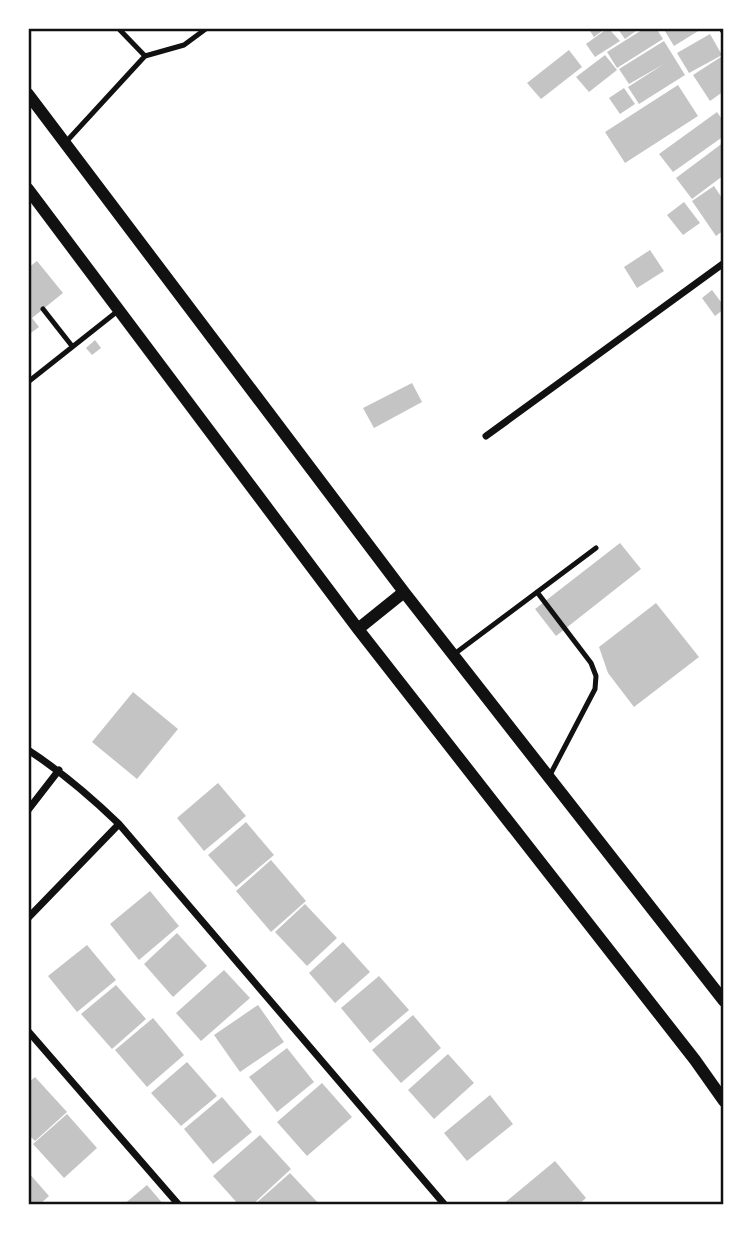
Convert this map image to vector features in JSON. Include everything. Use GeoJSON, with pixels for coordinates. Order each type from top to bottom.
{"type":"FeatureCollection","features":[{"type":"Feature","properties":{"kind":"street"},"geometry":{"type":"LineString","coordinates":[[28,94],[404,592],[724,1001]]}},
{"type":"Feature","properties":{"kind":"street"},"geometry":{"type":"LineString","coordinates":[[28,189],[358,629],[687,1049],[724,1101]]}},
{"type":"Feature","properties":{"kind":"street"},"geometry":{"type":"LineString","coordinates":[[486,436],[724,263]]}},
{"type":"Feature","properties":{"kind":"street"},"geometry":{"type":"LineString","coordinates":[[358,629],[404,592]]}},
{"type":"Feature","properties":{"kind":"street"},"geometry":{"type":"LineString","coordinates":[[28,750],[59,770],[119,824],[445,1205]]}},
{"type":"Feature","properties":{"kind":"street"},"geometry":{"type":"LineString","coordinates":[[28,810],[59,770]]}},
{"type":"Feature","properties":{"kind":"street"},"geometry":{"type":"LineString","coordinates":[[28,918],[119,824]]}},
{"type":"Feature","properties":{"kind":"street"},"geometry":{"type":"LineString","coordinates":[[28,1031],[179,1205]]}},
{"type":"Feature","properties":{"kind":"lane"},"geometry":{"type":"LineString","coordinates":[[118,28],[145,56]]}},
{"type":"Feature","properties":{"kind":"lane"},"geometry":{"type":"LineString","coordinates":[[65,143],[145,56],[184,46],[207,28]]}},
{"type":"Feature","properties":{"kind":"lane"},"geometry":{"type":"LineString","coordinates":[[43,309],[72,346]]}},
{"type":"Feature","properties":{"kind":"lane"},"geometry":{"type":"LineString","coordinates":[[28,382],[120,309]]}},
{"type":"Feature","properties":{"kind":"lane"},"geometry":{"type":"LineString","coordinates":[[453,655],[596,548]]}},
{"type":"Feature","properties":{"kind":"lane"},"geometry":{"type":"LineString","coordinates":[[537,592],[591,663],[596,676],[596,689],[549,777]]}},
{"type":"Feature","properties":{"kind":"building"},"geometry":{"type":"Polygon","coordinates":[[[588,28],[606,28],[594,37],[588,28]]]}},
{"type":"Feature","properties":{"kind":"building"},"geometry":{"type":"Polygon","coordinates":[[[608,28],[620,41],[595,57],[586,44],[608,28]]]}},
{"type":"Feature","properties":{"kind":"building"},"geometry":{"type":"Polygon","coordinates":[[[617,28],[640,28],[625,39],[617,28]]]}},
{"type":"Feature","properties":{"kind":"building"},"geometry":{"type":"Polygon","coordinates":[[[645,28],[656,28],[663,39],[617,68],[607,52],[645,28]]]}},
{"type":"Feature","properties":{"kind":"building"},"geometry":{"type":"Polygon","coordinates":[[[663,28],[703,28],[674,46],[663,28]]]}},
{"type":"Feature","properties":{"kind":"building"},"geometry":{"type":"Polygon","coordinates":[[[710,34],[722,55],[689,73],[677,53],[710,34]]]}},
{"type":"Feature","properties":{"kind":"building"},"geometry":{"type":"Polygon","coordinates":[[[664,41],[685,75],[639,104],[628,87],[664,64],[629,84],[619,69],[664,41]]]}},
{"type":"Feature","properties":{"kind":"building"},"geometry":{"type":"Polygon","coordinates":[[[569,50],[582,67],[541,99],[527,83],[569,50]]]}},
{"type":"Feature","properties":{"kind":"building"},"geometry":{"type":"Polygon","coordinates":[[[605,55],[617,70],[589,92],[576,77],[605,55]]]}},
{"type":"Feature","properties":{"kind":"building"},"geometry":{"type":"Polygon","coordinates":[[[724,55],[724,91],[710,101],[693,75],[724,55]]]}},
{"type":"Feature","properties":{"kind":"building"},"geometry":{"type":"Polygon","coordinates":[[[678,85],[698,116],[625,163],[605,132],[678,85]]]}},
{"type":"Feature","properties":{"kind":"building"},"geometry":{"type":"Polygon","coordinates":[[[624,88],[635,104],[620,114],[609,98],[624,88]]]}},
{"type":"Feature","properties":{"kind":"building"},"geometry":{"type":"Polygon","coordinates":[[[717,112],[724,122],[724,136],[673,172],[659,154],[717,112]]]}},
{"type":"Feature","properties":{"kind":"building"},"geometry":{"type":"Polygon","coordinates":[[[724,142],[724,175],[692,199],[676,178],[724,142]]]}},
{"type":"Feature","properties":{"kind":"building"},"geometry":{"type":"Polygon","coordinates":[[[714,186],[724,201],[724,230],[716,236],[692,201],[714,186]]]}},
{"type":"Feature","properties":{"kind":"building"},"geometry":{"type":"Polygon","coordinates":[[[684,202],[700,223],[683,235],[667,215],[684,202]]]}},
{"type":"Feature","properties":{"kind":"building"},"geometry":{"type":"Polygon","coordinates":[[[650,250],[664,271],[637,288],[624,267],[650,250]]]}},
{"type":"Feature","properties":{"kind":"building"},"geometry":{"type":"Polygon","coordinates":[[[37,261],[63,293],[32,318],[39,327],[28,335],[28,268],[37,261]]]}},
{"type":"Feature","properties":{"kind":"building"},"geometry":{"type":"Polygon","coordinates":[[[712,290],[724,306],[715,316],[702,298],[712,290]]]}},
{"type":"Feature","properties":{"kind":"building"},"geometry":{"type":"Polygon","coordinates":[[[95,340],[101,348],[92,355],[86,348],[95,340]]]}},
{"type":"Feature","properties":{"kind":"building"},"geometry":{"type":"Polygon","coordinates":[[[412,383],[422,402],[374,428],[363,408],[412,383]]]}},
{"type":"Feature","properties":{"kind":"building"},"geometry":{"type":"Polygon","coordinates":[[[620,543],[641,569],[556,636],[535,609],[620,543]]]}},
{"type":"Feature","properties":{"kind":"building"},"geometry":{"type":"Polygon","coordinates":[[[656,603],[699,657],[634,707],[608,673],[599,647],[656,603]]]}},
{"type":"Feature","properties":{"kind":"building"},"geometry":{"type":"Polygon","coordinates":[[[133,692],[178,729],[137,779],[92,742],[133,692]]]}},
{"type":"Feature","properties":{"kind":"building"},"geometry":{"type":"Polygon","coordinates":[[[218,783],[246,816],[204,851],[177,818],[218,783]]]}},
{"type":"Feature","properties":{"kind":"building"},"geometry":{"type":"Polygon","coordinates":[[[246,822],[274,855],[236,887],[208,855],[246,822]]]}},
{"type":"Feature","properties":{"kind":"building"},"geometry":{"type":"Polygon","coordinates":[[[271,860],[306,901],[271,932],[236,891],[271,860]]]}},
{"type":"Feature","properties":{"kind":"building"},"geometry":{"type":"Polygon","coordinates":[[[150,891],[179,926],[139,960],[110,924],[150,891]]]}},
{"type":"Feature","properties":{"kind":"building"},"geometry":{"type":"Polygon","coordinates":[[[305,904],[337,938],[307,966],[275,932],[305,904]]]}},
{"type":"Feature","properties":{"kind":"building"},"geometry":{"type":"Polygon","coordinates":[[[177,933],[207,966],[173,997],[144,964],[177,933]]]}},
{"type":"Feature","properties":{"kind":"building"},"geometry":{"type":"Polygon","coordinates":[[[343,942],[370,972],[335,1003],[309,973],[343,942]]]}},
{"type":"Feature","properties":{"kind":"building"},"geometry":{"type":"Polygon","coordinates":[[[87,945],[116,980],[77,1012],[48,976],[87,945]]]}},
{"type":"Feature","properties":{"kind":"building"},"geometry":{"type":"Polygon","coordinates":[[[224,970],[250,998],[201,1041],[176,1013],[224,970]]]}},
{"type":"Feature","properties":{"kind":"building"},"geometry":{"type":"Polygon","coordinates":[[[379,976],[409,1010],[370,1043],[341,1008],[379,976]]]}},
{"type":"Feature","properties":{"kind":"building"},"geometry":{"type":"Polygon","coordinates":[[[116,985],[146,1019],[112,1049],[81,1014],[116,985]]]}},
{"type":"Feature","properties":{"kind":"building"},"geometry":{"type":"Polygon","coordinates":[[[258,1005],[284,1042],[240,1072],[214,1035],[258,1005]]]}},
{"type":"Feature","properties":{"kind":"building"},"geometry":{"type":"Polygon","coordinates":[[[413,1015],[441,1048],[401,1083],[372,1050],[413,1015]]]}},
{"type":"Feature","properties":{"kind":"building"},"geometry":{"type":"Polygon","coordinates":[[[153,1018],[184,1055],[147,1087],[115,1050],[153,1018]]]}},
{"type":"Feature","properties":{"kind":"building"},"geometry":{"type":"Polygon","coordinates":[[[287,1048],[314,1082],[277,1112],[249,1077],[287,1048]]]}},
{"type":"Feature","properties":{"kind":"building"},"geometry":{"type":"Polygon","coordinates":[[[448,1054],[474,1083],[434,1119],[408,1090],[448,1054]]]}},
{"type":"Feature","properties":{"kind":"building"},"geometry":{"type":"Polygon","coordinates":[[[187,1062],[217,1096],[181,1126],[151,1093],[187,1062]]]}},
{"type":"Feature","properties":{"kind":"building"},"geometry":{"type":"Polygon","coordinates":[[[35,1077],[67,1112],[35,1141],[28,1134],[28,1083],[35,1077]]]}},
{"type":"Feature","properties":{"kind":"building"},"geometry":{"type":"Polygon","coordinates":[[[322,1083],[352,1117],[307,1156],[277,1122],[322,1083]]]}},
{"type":"Feature","properties":{"kind":"building"},"geometry":{"type":"Polygon","coordinates":[[[490,1095],[513,1124],[467,1161],[444,1133],[490,1095]]]}},
{"type":"Feature","properties":{"kind":"building"},"geometry":{"type":"Polygon","coordinates":[[[222,1097],[252,1132],[213,1164],[184,1129],[222,1097]]]}},
{"type":"Feature","properties":{"kind":"building"},"geometry":{"type":"Polygon","coordinates":[[[67,1114],[97,1148],[64,1178],[33,1144],[67,1114]]]}},
{"type":"Feature","properties":{"kind":"building"},"geometry":{"type":"Polygon","coordinates":[[[260,1135],[291,1169],[252,1205],[239,1205],[213,1176],[260,1135]]]}},
{"type":"Feature","properties":{"kind":"building"},"geometry":{"type":"Polygon","coordinates":[[[555,1161],[586,1198],[578,1205],[502,1205],[555,1161]]]}},
{"type":"Feature","properties":{"kind":"building"},"geometry":{"type":"Polygon","coordinates":[[[28,1172],[49,1196],[39,1205],[28,1205],[28,1172]]]}},
{"type":"Feature","properties":{"kind":"building"},"geometry":{"type":"Polygon","coordinates":[[[290,1173],[320,1205],[254,1205],[290,1173]]]}},
{"type":"Feature","properties":{"kind":"building"},"geometry":{"type":"Polygon","coordinates":[[[147,1185],[164,1205],[123,1205],[147,1185]]]}}]}
